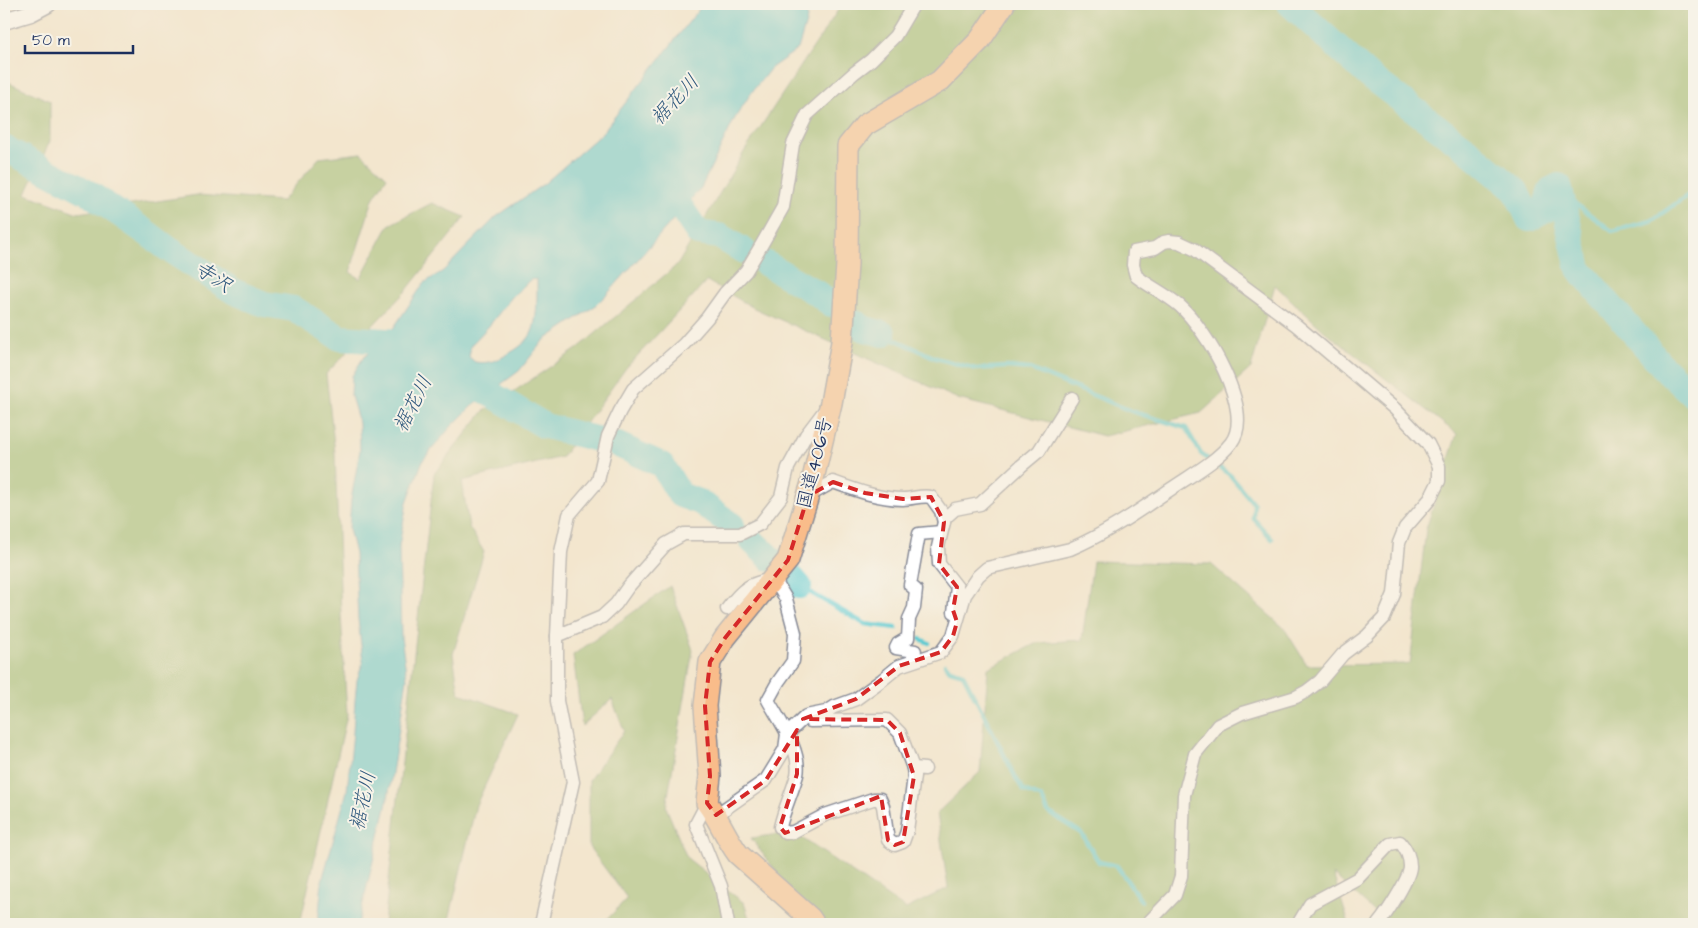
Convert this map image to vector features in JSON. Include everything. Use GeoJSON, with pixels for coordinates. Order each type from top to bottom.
{"type":"FeatureCollection","features":[{"type":"Feature","properties":{"kind":"highway","name":"国道406号"},"geometry":{"type":"LineString","coordinates":[[711,809],[705,706],[710,662],[725,638],[788,560],[808,496],[830,403],[842,342],[847,264],[848,146],[865,125],[940,81],[980,40],[1004,4]]}},
{"type":"Feature","properties":{"kind":"highway"},"geometry":{"type":"LineString","coordinates":[[711,809],[729,842],[738,854],[810,918],[814,924]]}},
{"type":"Feature","properties":{"kind":"street"},"geometry":{"type":"LineString","coordinates":[[4,21],[31,14],[48,4]]}},
{"type":"Feature","properties":{"kind":"street"},"geometry":{"type":"LineString","coordinates":[[541,924],[572,782],[557,702],[557,636],[561,552],[569,515],[598,481],[608,436],[633,389],[684,344],[707,318],[725,293],[746,271],[783,208],[793,144],[807,115],[871,60],[895,36],[914,4]]}},
{"type":"Feature","properties":{"kind":"street"},"geometry":{"type":"LineString","coordinates":[[728,924],[721,886],[696,824],[711,809],[766,780],[785,749],[787,734],[806,716],[826,712],[856,699],[899,666],[941,652],[953,636],[965,595],[978,576],[987,568],[1070,549],[1083,543],[1148,505],[1218,456],[1232,442],[1236,434],[1238,419],[1232,385],[1208,340],[1181,307],[1136,276],[1133,265],[1134,252],[1155,248],[1169,241],[1179,242],[1194,249],[1296,325],[1395,409],[1428,444],[1440,466],[1439,481],[1430,499],[1405,528],[1399,543],[1394,594],[1384,618],[1367,636],[1343,654],[1320,680],[1307,691],[1296,698],[1242,713],[1218,725],[1196,754],[1184,795],[1181,876],[1175,895],[1147,924]]}},
{"type":"Feature","properties":{"kind":"street"},"geometry":{"type":"LineString","coordinates":[[957,622],[953,610],[957,587],[939,564],[938,547],[945,518],[956,509],[980,504],[1020,466],[1039,451],[1072,398]]}},
{"type":"Feature","properties":{"kind":"street"},"geometry":{"type":"LineString","coordinates":[[557,636],[602,617],[616,604],[628,587],[666,544],[684,534],[740,534],[760,524],[781,497],[788,468],[806,435],[830,403]]}},
{"type":"Feature","properties":{"kind":"street"},"geometry":{"type":"LineString","coordinates":[[808,496],[833,482],[865,493],[903,499],[923,496],[931,497],[941,511],[943,527]]}},
{"type":"Feature","properties":{"kind":"street"},"geometry":{"type":"LineString","coordinates":[[912,661],[915,652],[896,648],[898,644],[908,638],[908,619],[914,608],[916,590],[910,585],[918,534],[943,527]]}},
{"type":"Feature","properties":{"kind":"street"},"geometry":{"type":"LineString","coordinates":[[728,609],[738,595],[756,582],[774,579],[786,599],[795,633],[793,661],[768,700],[787,734],[797,757],[797,774],[780,827],[785,833],[793,832],[825,815],[880,798],[888,840],[894,845],[903,842],[908,831],[914,776],[919,768],[900,733],[887,720],[800,722]]}},
{"type":"Feature","properties":{"kind":"street"},"geometry":{"type":"LineString","coordinates":[[1298,924],[1310,904],[1358,878],[1390,844],[1400,842],[1408,851],[1411,868],[1386,915],[1378,924]]}},
{"type":"Feature","properties":{"kind":"highlighted area"},"geometry":{"type":"Polygon","coordinates":[[[833,482],[865,493],[903,499],[931,497],[944,522],[939,564],[957,587],[953,610],[957,622],[953,636],[941,652],[899,666],[856,699],[803,719],[887,720],[900,733],[914,776],[903,842],[895,845],[888,840],[881,796],[785,833],[780,827],[797,774],[797,730],[766,780],[716,815],[707,803],[710,776],[705,706],[710,662],[725,638],[788,560],[808,496],[833,482]]]}},
{"type":"Feature","properties":{"kind":"green space"},"geometry":{"type":"Polygon","coordinates":[[[842,4],[1694,4],[1694,924],[1388,924],[1333,874],[1349,924],[815,924],[751,838],[793,832],[906,909],[948,888],[937,813],[980,772],[988,668],[1037,643],[1082,640],[1093,561],[1211,564],[1284,628],[1307,665],[1410,664],[1426,529],[1457,434],[1323,330],[1275,285],[1251,368],[1201,413],[1104,436],[958,399],[754,308],[707,281],[626,368],[562,457],[462,481],[469,527],[484,552],[453,654],[459,693],[518,714],[476,805],[448,924],[384,924],[434,474],[483,412],[577,349],[678,264],[744,152],[842,4]]]}},
{"type":"Feature","properties":{"kind":"green space"},"geometry":{"type":"Polygon","coordinates":[[[4,80],[50,101],[50,141],[26,194],[78,213],[197,195],[282,201],[319,158],[361,153],[387,177],[373,199],[350,272],[360,279],[389,225],[432,203],[465,217],[406,291],[326,374],[335,453],[347,715],[300,924],[4,924],[4,80]]]}},
{"type":"Feature","properties":{"kind":"green space"},"geometry":{"type":"Polygon","coordinates":[[[670,586],[693,650],[666,807],[687,858],[744,903],[751,924],[603,924],[627,898],[589,847],[589,780],[624,731],[612,699],[582,726],[573,655],[670,586]]]}},
{"type":"Feature","properties":{"kind":"water","name":"裾花川"},"geometry":{"type":"Polygon","coordinates":[[[703,4],[806,4],[807,19],[798,49],[771,68],[751,93],[735,118],[701,188],[595,306],[543,341],[519,371],[473,405],[449,429],[423,460],[407,502],[399,546],[401,637],[407,679],[388,798],[358,924],[318,924],[322,881],[347,791],[357,680],[363,662],[358,619],[355,554],[349,529],[351,500],[360,450],[359,423],[351,396],[352,376],[363,358],[390,333],[424,283],[443,271],[496,217],[545,183],[601,134],[703,4]],[[537,279],[530,280],[512,297],[471,345],[469,357],[475,362],[484,363],[500,358],[521,346],[527,340],[535,322],[537,279]]]}},
{"type":"Feature","properties":{"kind":"waterway"},"geometry":{"type":"LineString","coordinates":[[1290,4],[1368,75],[1465,148],[1516,191],[1529,219],[1544,211],[1551,190],[1559,186],[1579,269],[1664,368],[1694,396]]}},
{"type":"Feature","properties":{"kind":"waterway","name":"寺沢"},"geometry":{"type":"LineString","coordinates":[[4,148],[89,193],[167,248],[235,292],[264,304],[294,309],[340,338],[416,343]]}},
{"type":"Feature","properties":{"kind":"waterway"},"geometry":{"type":"LineString","coordinates":[[657,191],[661,199],[676,200],[698,233],[719,236],[744,251]]}},
{"type":"Feature","properties":{"kind":"waterway"},"geometry":{"type":"LineString","coordinates":[[1561,193],[1612,231],[1651,221],[1694,191]]}},
{"type":"Feature","properties":{"kind":"waterway"},"geometry":{"type":"LineString","coordinates":[[765,263],[818,294],[831,304]]}},
{"type":"Feature","properties":{"kind":"waterway"},"geometry":{"type":"LineString","coordinates":[[856,323],[865,329],[883,334]]}},
{"type":"Feature","properties":{"kind":"waterway"},"geometry":{"type":"LineString","coordinates":[[883,334],[936,358],[976,369],[1007,367],[1030,369],[1131,411],[1186,428],[1201,454],[1230,475],[1254,504],[1253,518],[1272,539]]}},
{"type":"Feature","properties":{"kind":"waterway"},"geometry":{"type":"LineString","coordinates":[[458,377],[481,388],[545,426],[596,439]]}},
{"type":"Feature","properties":{"kind":"waterway"},"geometry":{"type":"LineString","coordinates":[[616,444],[662,465],[680,495],[700,502],[732,525]]}},
{"type":"Feature","properties":{"kind":"waterway"},"geometry":{"type":"LineString","coordinates":[[752,541],[771,559]]}},
{"type":"Feature","properties":{"kind":"waterway"},"geometry":{"type":"LineString","coordinates":[[792,578],[799,586]]}},
{"type":"Feature","properties":{"kind":"waterway"},"geometry":{"type":"LineString","coordinates":[[799,586],[865,624],[896,628]]}},
{"type":"Feature","properties":{"kind":"waterway"},"geometry":{"type":"LineString","coordinates":[[920,639],[929,643]]}},
{"type":"Feature","properties":{"kind":"waterway"},"geometry":{"type":"LineString","coordinates":[[945,664],[950,670],[963,674],[1024,791],[1042,798],[1048,812],[1081,833],[1099,862],[1117,866],[1141,901]]}}]}
